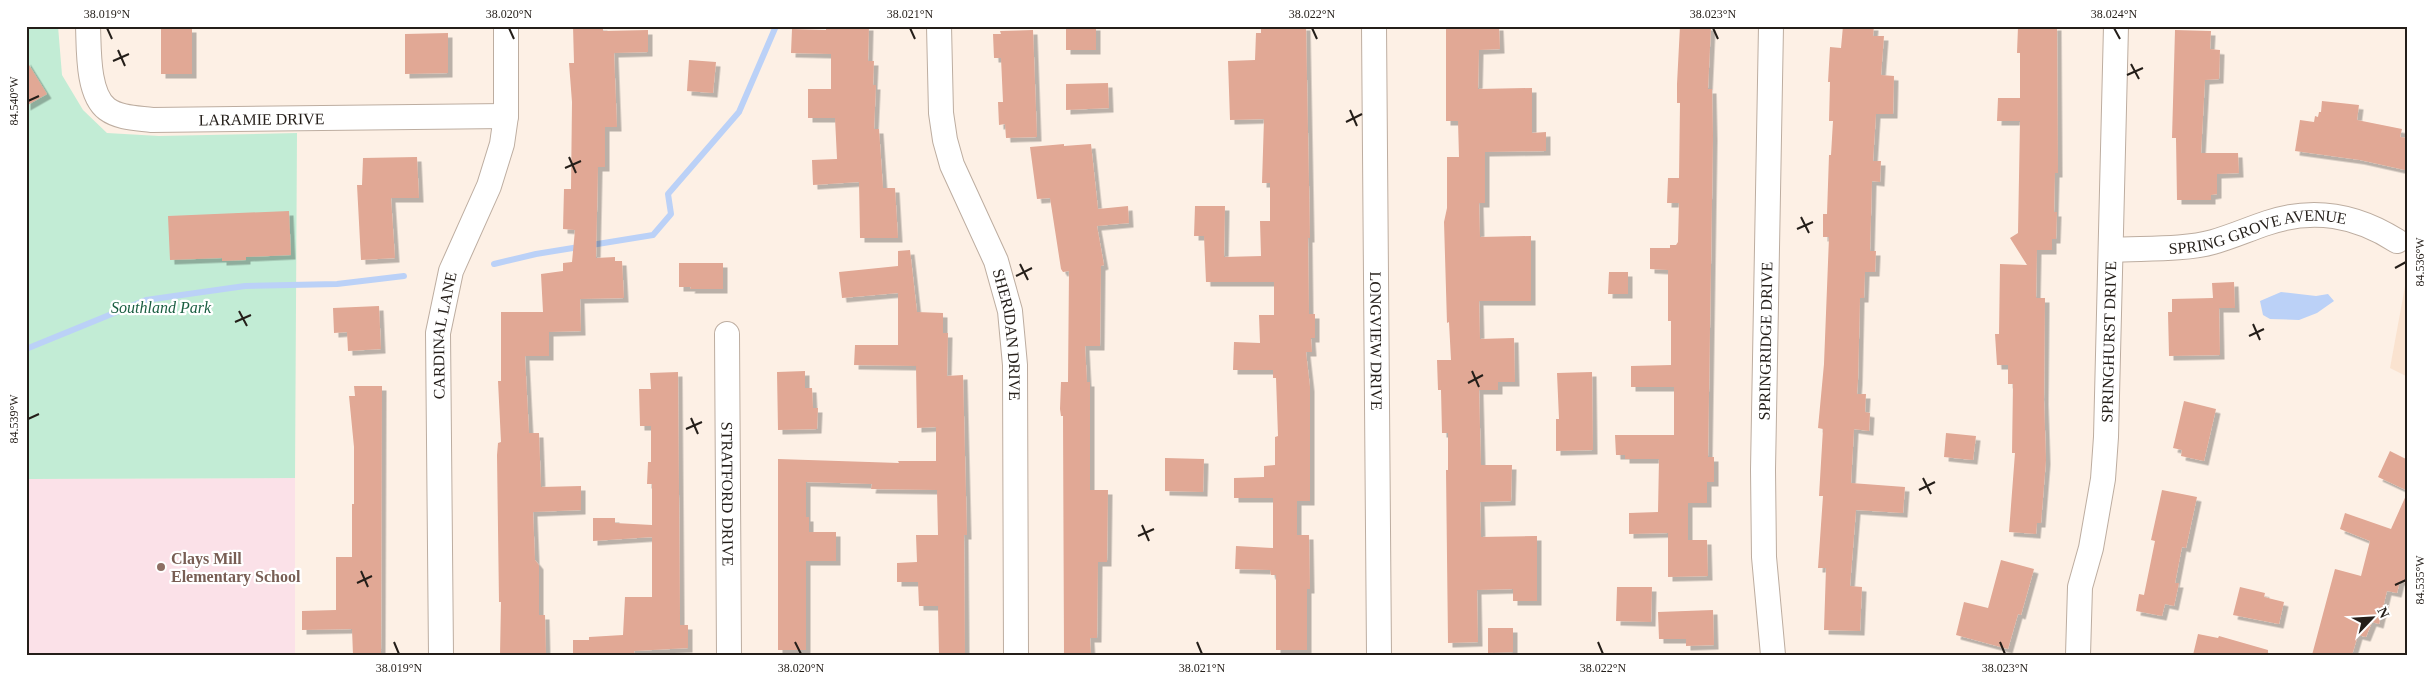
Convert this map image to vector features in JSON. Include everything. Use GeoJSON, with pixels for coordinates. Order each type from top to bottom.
{"type":"FeatureCollection","features":[{"type":"Feature","properties":{"kind":"street","name":"LARAMIE DRIVE"},"geometry":{"type":"LineString","coordinates":[[88,26],[88,53],[96,91],[107,110],[123,117],[152,120],[506,116]]}},
{"type":"Feature","properties":{"kind":"street","name":"CARDINAL LANE"},"geometry":{"type":"LineString","coordinates":[[441,655],[438,333],[451,271],[489,186],[502,144],[506,116],[506,26]]}},
{"type":"Feature","properties":{"kind":"street","name":"SHERIDAN DRIVE"},"geometry":{"type":"LineString","coordinates":[[939,26],[941,113],[952,165],[996,261],[1010,311],[1015,365],[1016,655]]}},
{"type":"Feature","properties":{"kind":"street","name":"LONGVIEW DRIVE"},"geometry":{"type":"LineString","coordinates":[[1374,26],[1379,655]]}},
{"type":"Feature","properties":{"kind":"street","name":"SPRINGRIDGE DRIVE"},"geometry":{"type":"LineString","coordinates":[[1771,26],[1763,470],[1764,557],[1772,655]]}},
{"type":"Feature","properties":{"kind":"street","name":"SPRINGHURST DRIVE"},"geometry":{"type":"LineString","coordinates":[[2078,655],[2080,587],[2091,548],[2103,479],[2116,26]]}},
{"type":"Feature","properties":{"kind":"street","name":"SPRING GROVE AVENUE"},"geometry":{"type":"LineString","coordinates":[[2111,250],[2212,243],[2269,222],[2321,214],[2346,217],[2383,232],[2397,241]]}},
{"type":"Feature","properties":{"kind":"street","name":"STRATFORD DRIVE"},"geometry":{"type":"LineString","coordinates":[[727,334],[729,655]]}},
{"type":"Feature","properties":{"kind":"shaded area"},"geometry":{"type":"Polygon","coordinates":[[[2408,270],[2408,377],[2390,368],[2408,270]]]}},
{"type":"Feature","properties":{"kind":"shaded area","name":"Clays Mill Elementary School"},"geometry":{"type":"Polygon","coordinates":[[[295,478],[295,655],[26,655],[26,479],[295,478]]]}},
{"type":"Feature","properties":{"kind":"green space","name":"Southland Park"},"geometry":{"type":"Polygon","coordinates":[[[26,26],[58,26],[62,75],[83,110],[107,133],[159,136],[297,133],[295,478],[26,479],[26,26]]]}},
{"type":"Feature","properties":{"kind":"water"},"geometry":{"type":"Polygon","coordinates":[[[2281,292],[2316,296],[2328,294],[2334,301],[2317,313],[2299,320],[2270,319],[2263,315],[2260,301],[2281,292]]]}},
{"type":"Feature","properties":{"kind":"building"},"geometry":{"type":"Polygon","coordinates":[[[573,26],[603,26],[603,31],[648,30],[648,52],[614,53],[617,127],[605,127],[605,167],[598,167],[596,258],[615,257],[615,261],[622,261],[624,298],[580,299],[581,331],[549,332],[549,356],[525,356],[529,433],[539,433],[541,487],[581,486],[581,510],[533,512],[535,560],[539,565],[539,615],[545,615],[546,655],[500,655],[501,602],[499,602],[497,455],[498,443],[501,442],[498,381],[501,381],[501,312],[543,312],[541,274],[563,271],[563,263],[572,262],[575,230],[563,229],[564,189],[571,189],[572,102],[569,63],[574,63],[573,26]]]}},
{"type":"Feature","properties":{"kind":"building"},"geometry":{"type":"Polygon","coordinates":[[[826,26],[869,26],[868,61],[874,61],[873,85],[876,85],[874,129],[879,129],[883,188],[895,188],[898,238],[860,238],[859,182],[813,185],[812,160],[837,159],[835,118],[808,118],[808,89],[831,89],[831,54],[791,53],[792,29],[826,30],[826,26]]]}},
{"type":"Feature","properties":{"kind":"building"},"geometry":{"type":"Polygon","coordinates":[[[1066,26],[1096,26],[1096,50],[1066,50],[1066,26]]]}},
{"type":"Feature","properties":{"kind":"building"},"geometry":{"type":"Polygon","coordinates":[[[1261,26],[1306,26],[1310,238],[1308,238],[1309,314],[1315,314],[1315,338],[1311,338],[1312,352],[1306,352],[1310,387],[1310,501],[1297,501],[1297,535],[1309,535],[1310,589],[1307,589],[1307,650],[1276,650],[1276,575],[1271,575],[1270,570],[1235,569],[1236,546],[1273,548],[1273,498],[1234,498],[1234,478],[1264,477],[1264,466],[1275,465],[1275,437],[1278,436],[1276,378],[1273,378],[1273,370],[1233,370],[1234,342],[1260,343],[1259,315],[1274,315],[1274,282],[1206,282],[1204,236],[1194,236],[1195,206],[1225,206],[1224,257],[1261,256],[1260,221],[1270,221],[1270,183],[1262,183],[1264,119],[1230,120],[1228,61],[1255,60],[1256,33],[1261,33],[1261,26]]]}},
{"type":"Feature","properties":{"kind":"building"},"geometry":{"type":"Polygon","coordinates":[[[1446,26],[1499,26],[1500,49],[1479,50],[1478,89],[1532,88],[1532,133],[1546,132],[1546,151],[1485,152],[1485,203],[1479,203],[1480,237],[1531,236],[1531,301],[1479,301],[1480,339],[1514,338],[1515,382],[1498,382],[1498,390],[1479,390],[1481,465],[1512,465],[1511,501],[1480,502],[1481,537],[1537,536],[1537,601],[1513,601],[1513,589],[1477,590],[1478,642],[1448,643],[1446,470],[1448,470],[1448,433],[1442,433],[1441,390],[1438,390],[1437,360],[1451,360],[1449,322],[1447,323],[1444,222],[1447,208],[1447,157],[1459,157],[1458,121],[1446,121],[1446,26]]]}},
{"type":"Feature","properties":{"kind":"building"},"geometry":{"type":"Polygon","coordinates":[[[1680,26],[1711,26],[1708,89],[1712,89],[1713,136],[1708,457],[1714,457],[1714,482],[1707,482],[1707,503],[1688,503],[1688,540],[1707,540],[1708,576],[1668,577],[1668,533],[1629,534],[1629,513],[1658,512],[1659,459],[1625,459],[1625,455],[1616,455],[1615,435],[1674,435],[1674,387],[1631,387],[1631,366],[1671,365],[1671,321],[1668,321],[1668,270],[1650,269],[1650,248],[1670,248],[1670,245],[1676,245],[1678,242],[1679,203],[1667,203],[1668,178],[1679,178],[1680,103],[1677,103],[1677,84],[1680,26]]]}},
{"type":"Feature","properties":{"kind":"building"},"geometry":{"type":"Polygon","coordinates":[[[1843,26],[1874,26],[1873,36],[1884,36],[1881,75],[1894,76],[1893,114],[1876,114],[1873,161],[1881,161],[1880,182],[1872,181],[1870,251],[1876,251],[1875,272],[1865,272],[1864,298],[1860,298],[1857,394],[1866,394],[1865,412],[1870,413],[1869,431],[1854,429],[1851,483],[1905,487],[1903,513],[1856,510],[1850,586],[1862,587],[1860,631],[1824,630],[1826,568],[1818,568],[1823,496],[1819,496],[1823,429],[1818,428],[1824,364],[1829,237],[1823,237],[1823,214],[1827,214],[1829,155],[1831,155],[1833,121],[1829,121],[1830,82],[1828,82],[1830,47],[1841,48],[1843,26]]]}},
{"type":"Feature","properties":{"kind":"building"},"geometry":{"type":"Polygon","coordinates":[[[2057,26],[2058,173],[2055,173],[2054,212],[2057,212],[2056,239],[2052,239],[2052,250],[2037,250],[2036,298],[2045,298],[2044,400],[2046,460],[2041,523],[2037,523],[2036,534],[2009,532],[2015,453],[2012,453],[2013,384],[2008,384],[2008,365],[1997,365],[1995,334],[1999,334],[2000,264],[2027,265],[2010,238],[2018,233],[2020,121],[1997,121],[1998,98],[2020,98],[2020,53],[2017,53],[2018,27],[2057,26]]]}},
{"type":"Feature","properties":{"kind":"building"},"geometry":{"type":"Polygon","coordinates":[[[161,28],[192,28],[192,74],[161,74],[161,28]]]}},
{"type":"Feature","properties":{"kind":"building"},"geometry":{"type":"Polygon","coordinates":[[[1033,30],[1037,137],[1006,138],[1005,124],[999,125],[998,102],[1003,102],[1001,58],[994,58],[993,34],[1001,34],[1000,31],[1033,30]]]}},
{"type":"Feature","properties":{"kind":"building"},"geometry":{"type":"Polygon","coordinates":[[[2175,30],[2211,31],[2210,49],[2220,50],[2219,79],[2205,80],[2201,153],[2238,153],[2239,173],[2217,174],[2217,194],[2211,195],[2211,200],[2177,200],[2176,138],[2172,138],[2175,30]]]}},
{"type":"Feature","properties":{"kind":"building"},"geometry":{"type":"Polygon","coordinates":[[[448,33],[448,73],[405,74],[405,34],[448,33]]]}},
{"type":"Feature","properties":{"kind":"building"},"geometry":{"type":"Polygon","coordinates":[[[26,60],[47,94],[26,106],[26,60]]]}},
{"type":"Feature","properties":{"kind":"building"},"geometry":{"type":"Polygon","coordinates":[[[689,60],[716,62],[713,93],[687,91],[689,60]]]}},
{"type":"Feature","properties":{"kind":"building"},"geometry":{"type":"Polygon","coordinates":[[[1108,83],[1109,108],[1066,110],[1066,84],[1108,83]]]}},
{"type":"Feature","properties":{"kind":"building"},"geometry":{"type":"Polygon","coordinates":[[[2322,101],[2359,105],[2357,120],[2402,129],[2400,137],[2408,138],[2405,170],[2360,160],[2295,151],[2300,120],[2314,122],[2315,116],[2318,117],[2319,112],[2321,112],[2322,101]]]}},
{"type":"Feature","properties":{"kind":"building"},"geometry":{"type":"Polygon","coordinates":[[[1064,144],[1064,146],[1091,144],[1098,209],[1128,206],[1129,223],[1097,226],[1104,265],[1101,266],[1100,346],[1085,346],[1087,382],[1090,382],[1090,490],[1108,490],[1107,562],[1098,562],[1097,638],[1090,638],[1091,655],[1064,655],[1063,416],[1061,416],[1060,409],[1061,382],[1068,382],[1069,271],[1063,272],[1061,269],[1050,198],[1037,199],[1030,147],[1064,144]]]}},
{"type":"Feature","properties":{"kind":"building"},"geometry":{"type":"Polygon","coordinates":[[[417,157],[419,198],[391,198],[395,258],[361,260],[357,185],[362,185],[363,158],[417,157]]]}},
{"type":"Feature","properties":{"kind":"building"},"geometry":{"type":"Polygon","coordinates":[[[289,211],[291,255],[246,257],[246,260],[222,261],[222,258],[170,260],[168,216],[289,211]]]}},
{"type":"Feature","properties":{"kind":"building"},"geometry":{"type":"Polygon","coordinates":[[[910,250],[917,312],[943,313],[943,333],[948,333],[947,376],[963,375],[967,535],[964,535],[965,655],[939,655],[938,606],[919,606],[918,582],[897,582],[897,563],[917,562],[916,535],[938,535],[937,490],[871,489],[872,484],[806,482],[806,517],[809,517],[809,532],[836,532],[836,561],[806,561],[806,650],[778,650],[778,459],[899,463],[898,461],[936,461],[936,427],[917,428],[916,366],[854,365],[855,345],[898,345],[898,293],[842,298],[839,272],[898,266],[898,251],[910,250]]]}},
{"type":"Feature","properties":{"kind":"building"},"geometry":{"type":"Polygon","coordinates":[[[679,263],[723,263],[723,289],[679,287],[679,263]]]}},
{"type":"Feature","properties":{"kind":"building"},"geometry":{"type":"Polygon","coordinates":[[[1609,272],[1628,272],[1628,294],[1608,294],[1609,272]]]}},
{"type":"Feature","properties":{"kind":"building"},"geometry":{"type":"Polygon","coordinates":[[[2234,282],[2235,308],[2219,308],[2220,355],[2169,356],[2168,312],[2172,312],[2172,299],[2213,298],[2212,283],[2234,282]]]}},
{"type":"Feature","properties":{"kind":"building"},"geometry":{"type":"Polygon","coordinates":[[[379,306],[381,349],[348,351],[347,332],[334,333],[333,308],[379,306]]]}},
{"type":"Feature","properties":{"kind":"building"},"geometry":{"type":"Polygon","coordinates":[[[805,371],[805,388],[812,388],[813,408],[818,408],[817,429],[778,430],[777,372],[805,371]]]}},
{"type":"Feature","properties":{"kind":"building"},"geometry":{"type":"Polygon","coordinates":[[[678,372],[680,625],[688,625],[688,648],[634,651],[635,655],[573,655],[573,640],[589,640],[589,637],[623,635],[625,597],[652,597],[652,484],[647,484],[648,462],[651,462],[651,426],[640,426],[639,389],[651,389],[650,373],[678,372]]]}},
{"type":"Feature","properties":{"kind":"building"},"geometry":{"type":"Polygon","coordinates":[[[1592,372],[1593,450],[1556,451],[1556,419],[1559,419],[1557,373],[1592,372]]]}},
{"type":"Feature","properties":{"kind":"building"},"geometry":{"type":"Polygon","coordinates":[[[354,386],[382,386],[381,655],[353,655],[352,629],[302,630],[302,611],[336,610],[336,557],[352,557],[354,447],[349,396],[355,396],[354,386]]]}},
{"type":"Feature","properties":{"kind":"building"},"geometry":{"type":"Polygon","coordinates":[[[2184,401],[2216,409],[2204,461],[2181,456],[2182,450],[2173,448],[2184,401]]]}},
{"type":"Feature","properties":{"kind":"building"},"geometry":{"type":"Polygon","coordinates":[[[1946,433],[1976,436],[1973,460],[1944,457],[1946,433]]]}},
{"type":"Feature","properties":{"kind":"building"},"geometry":{"type":"Polygon","coordinates":[[[2390,451],[2408,460],[2408,491],[2378,477],[2390,451]]]}},
{"type":"Feature","properties":{"kind":"building"},"geometry":{"type":"Polygon","coordinates":[[[1165,458],[1204,459],[1203,492],[1165,491],[1165,458]]]}},
{"type":"Feature","properties":{"kind":"building"},"geometry":{"type":"Polygon","coordinates":[[[2162,490],[2197,497],[2186,548],[2182,547],[2175,583],[2179,583],[2174,606],[2165,604],[2162,616],[2136,611],[2139,594],[2144,595],[2155,541],[2151,540],[2162,490]]]}},
{"type":"Feature","properties":{"kind":"building"},"geometry":{"type":"Polygon","coordinates":[[[2408,491],[2408,583],[2400,581],[2397,593],[2387,591],[2379,624],[2372,622],[2366,637],[2358,635],[2352,655],[2312,655],[2335,569],[2361,576],[2370,541],[2340,529],[2345,513],[2391,529],[2408,491]]]}},
{"type":"Feature","properties":{"kind":"building"},"geometry":{"type":"Polygon","coordinates":[[[593,518],[615,518],[615,523],[652,525],[652,537],[593,541],[593,518]]]}},
{"type":"Feature","properties":{"kind":"building"},"geometry":{"type":"Polygon","coordinates":[[[2001,560],[2034,569],[2021,615],[2018,614],[2008,649],[1956,635],[1964,602],[1988,608],[2001,560]]]}},
{"type":"Feature","properties":{"kind":"building"},"geometry":{"type":"Polygon","coordinates":[[[1617,587],[1652,587],[1651,622],[1616,621],[1617,587]]]}},
{"type":"Feature","properties":{"kind":"building"},"geometry":{"type":"Polygon","coordinates":[[[2240,587],[2265,593],[2264,597],[2284,602],[2279,624],[2233,615],[2240,587]]]}},
{"type":"Feature","properties":{"kind":"building"},"geometry":{"type":"Polygon","coordinates":[[[1713,610],[1714,645],[1686,646],[1686,639],[1659,639],[1658,612],[1713,610]]]}},
{"type":"Feature","properties":{"kind":"building"},"geometry":{"type":"Polygon","coordinates":[[[1488,628],[1513,628],[1513,652],[1488,653],[1488,628]]]}},
{"type":"Feature","properties":{"kind":"building"},"geometry":{"type":"Polygon","coordinates":[[[2198,634],[2218,638],[2219,636],[2268,650],[2268,655],[2193,655],[2198,634]]]}},
{"type":"Feature","properties":{"kind":"waterway"},"geometry":{"type":"LineString","coordinates":[[494,264],[536,254],[653,235],[671,214],[668,194],[739,112],[776,26]]}},
{"type":"Feature","properties":{"kind":"waterway"},"geometry":{"type":"LineString","coordinates":[[26,349],[146,300],[245,286],[337,284],[404,276]]}},
{"type":"Feature","properties":{"kind":"place","name":"Clays Mill Elementary School"},"geometry":{"type":"Point","coordinates":[161,567]}}]}
